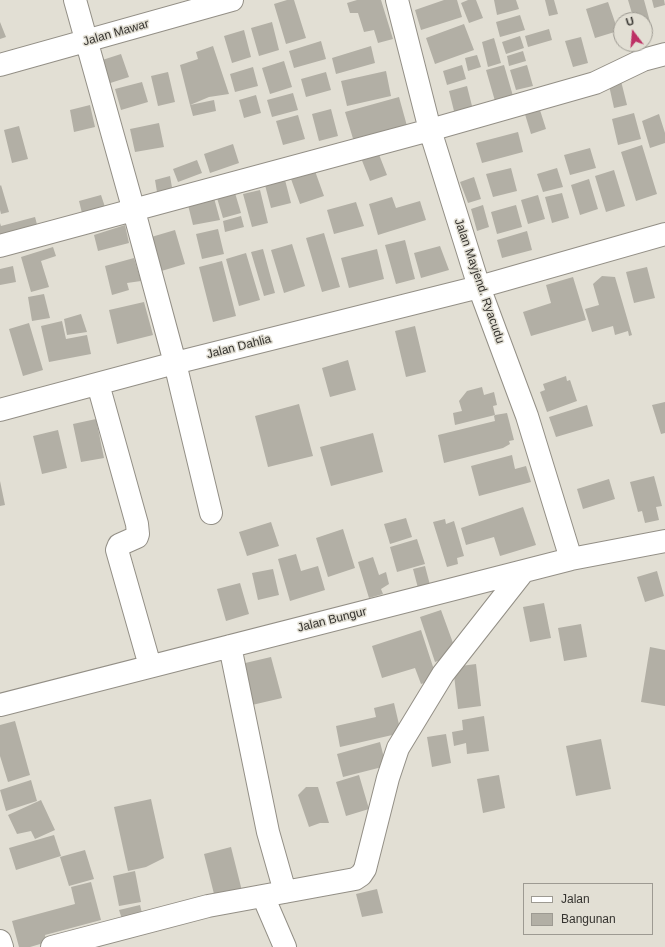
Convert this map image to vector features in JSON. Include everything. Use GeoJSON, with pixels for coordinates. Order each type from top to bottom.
{"type":"FeatureCollection","features":[{"type":"Feature","properties":{"kind":"street"},"geometry":{"type":"LineString","coordinates":[[75,0],[175,363],[211,513]]}},
{"type":"Feature","properties":{"kind":"street","name":"Jalan Mawar"},"geometry":{"type":"LineString","coordinates":[[0,65],[232,0]]}},
{"type":"Feature","properties":{"kind":"street","name":"Jalan Mayjend. Ryacudu"},"geometry":{"type":"LineString","coordinates":[[397,0],[430,130],[479,287],[527,416],[571,559]]}},
{"type":"Feature","properties":{"kind":"street"},"geometry":{"type":"LineString","coordinates":[[0,246],[430,130],[596,83],[643,60],[665,54]]}},
{"type":"Feature","properties":{"kind":"street","name":"Jalan Dahlia"},"geometry":{"type":"LineString","coordinates":[[0,410],[175,363],[479,287],[665,234]]}},
{"type":"Feature","properties":{"kind":"street"},"geometry":{"type":"LineString","coordinates":[[98,384],[136,524],[138,535],[136,538],[119,545],[117,550],[150,666]]}},
{"type":"Feature","properties":{"kind":"street","name":"Jalan Bungur"},"geometry":{"type":"LineString","coordinates":[[0,705],[571,559],[665,541]]}},
{"type":"Feature","properties":{"kind":"street"},"geometry":{"type":"LineString","coordinates":[[52,947],[208,906],[355,879],[361,875],[365,869],[388,778],[398,748],[443,674],[523,572]]}},
{"type":"Feature","properties":{"kind":"street"},"geometry":{"type":"LineString","coordinates":[[230,646],[268,832],[285,892]]}},
{"type":"Feature","properties":{"kind":"street"},"geometry":{"type":"LineString","coordinates":[[263,896],[285,947]]}},
{"type":"Feature","properties":{"kind":"street"},"geometry":{"type":"LineString","coordinates":[[0,941],[2,947]]}},
{"type":"Feature","properties":{"kind":"building"},"geometry":{"type":"Polygon","coordinates":[[[287,0],[294,0],[306,38],[286,44],[274,4],[287,0]]]}},
{"type":"Feature","properties":{"kind":"building"},"geometry":{"type":"Polygon","coordinates":[[[357,0],[381,0],[393,39],[378,43],[374,30],[364,32],[358,13],[350,13],[347,3],[357,0]]]}},
{"type":"Feature","properties":{"kind":"building"},"geometry":{"type":"Polygon","coordinates":[[[444,0],[457,0],[462,17],[421,30],[415,10],[444,0]]]}},
{"type":"Feature","properties":{"kind":"building"},"geometry":{"type":"Polygon","coordinates":[[[468,0],[476,0],[483,18],[469,23],[461,3],[468,0]]]}},
{"type":"Feature","properties":{"kind":"building"},"geometry":{"type":"Polygon","coordinates":[[[494,0],[516,0],[519,9],[497,15],[494,0]]]}},
{"type":"Feature","properties":{"kind":"building"},"geometry":{"type":"Polygon","coordinates":[[[545,0],[554,0],[558,14],[549,16],[545,0]]]}},
{"type":"Feature","properties":{"kind":"building"},"geometry":{"type":"Polygon","coordinates":[[[628,0],[644,0],[647,12],[632,12],[628,0]]]}},
{"type":"Feature","properties":{"kind":"building"},"geometry":{"type":"Polygon","coordinates":[[[652,0],[664,0],[665,5],[654,8],[652,0]]]}},
{"type":"Feature","properties":{"kind":"building"},"geometry":{"type":"Polygon","coordinates":[[[608,2],[613,16],[613,33],[595,38],[586,9],[608,2]]]}},
{"type":"Feature","properties":{"kind":"building"},"geometry":{"type":"Polygon","coordinates":[[[520,15],[525,30],[500,37],[496,22],[520,15]]]}},
{"type":"Feature","properties":{"kind":"building"},"geometry":{"type":"Polygon","coordinates":[[[0,22],[6,37],[0,39],[0,22]]]}},
{"type":"Feature","properties":{"kind":"building"},"geometry":{"type":"Polygon","coordinates":[[[272,22],[279,50],[259,56],[251,28],[272,22]]]}},
{"type":"Feature","properties":{"kind":"building"},"geometry":{"type":"Polygon","coordinates":[[[464,24],[474,50],[435,64],[426,38],[464,24]]]}},
{"type":"Feature","properties":{"kind":"building"},"geometry":{"type":"Polygon","coordinates":[[[549,29],[552,40],[528,47],[525,36],[549,29]]]}},
{"type":"Feature","properties":{"kind":"building"},"geometry":{"type":"Polygon","coordinates":[[[244,30],[251,57],[232,63],[224,36],[244,30]]]}},
{"type":"Feature","properties":{"kind":"building"},"geometry":{"type":"Polygon","coordinates":[[[520,36],[524,48],[506,54],[502,42],[520,36]]]}},
{"type":"Feature","properties":{"kind":"building"},"geometry":{"type":"Polygon","coordinates":[[[581,37],[588,63],[573,67],[565,41],[581,37]]]}},
{"type":"Feature","properties":{"kind":"building"},"geometry":{"type":"Polygon","coordinates":[[[494,38],[501,63],[488,67],[482,42],[494,38]]]}},
{"type":"Feature","properties":{"kind":"building"},"geometry":{"type":"Polygon","coordinates":[[[321,41],[326,59],[294,68],[289,51],[321,41]]]}},
{"type":"Feature","properties":{"kind":"building"},"geometry":{"type":"Polygon","coordinates":[[[213,46],[229,94],[209,97],[190,105],[180,65],[198,59],[196,52],[213,46]]]}},
{"type":"Feature","properties":{"kind":"building"},"geometry":{"type":"Polygon","coordinates":[[[371,46],[375,63],[336,74],[332,58],[371,46]]]}},
{"type":"Feature","properties":{"kind":"building"},"geometry":{"type":"Polygon","coordinates":[[[523,51],[526,61],[509,66],[507,56],[523,51]]]}},
{"type":"Feature","properties":{"kind":"building"},"geometry":{"type":"Polygon","coordinates":[[[121,54],[129,77],[101,86],[93,63],[121,54]]]}},
{"type":"Feature","properties":{"kind":"building"},"geometry":{"type":"Polygon","coordinates":[[[477,55],[481,67],[468,71],[465,58],[477,55]]]}},
{"type":"Feature","properties":{"kind":"building"},"geometry":{"type":"Polygon","coordinates":[[[284,61],[292,87],[270,94],[262,68],[284,61]]]}},
{"type":"Feature","properties":{"kind":"building"},"geometry":{"type":"Polygon","coordinates":[[[462,65],[466,79],[447,85],[443,71],[462,65]]]}},
{"type":"Feature","properties":{"kind":"building"},"geometry":{"type":"Polygon","coordinates":[[[504,65],[513,96],[495,101],[486,70],[504,65]]]}},
{"type":"Feature","properties":{"kind":"building"},"geometry":{"type":"Polygon","coordinates":[[[527,65],[533,86],[516,90],[510,70],[527,65]]]}},
{"type":"Feature","properties":{"kind":"building"},"geometry":{"type":"Polygon","coordinates":[[[253,67],[258,86],[235,92],[230,74],[253,67]]]}},
{"type":"Feature","properties":{"kind":"building"},"geometry":{"type":"Polygon","coordinates":[[[386,71],[391,96],[347,106],[341,81],[386,71]]]}},
{"type":"Feature","properties":{"kind":"building"},"geometry":{"type":"Polygon","coordinates":[[[168,72],[175,102],[158,106],[151,76],[168,72]]]}},
{"type":"Feature","properties":{"kind":"building"},"geometry":{"type":"Polygon","coordinates":[[[326,72],[331,90],[306,97],[301,79],[326,72]]]}},
{"type":"Feature","properties":{"kind":"building"},"geometry":{"type":"Polygon","coordinates":[[[620,77],[627,105],[614,108],[608,81],[620,77]]]}},
{"type":"Feature","properties":{"kind":"building"},"geometry":{"type":"Polygon","coordinates":[[[142,82],[148,102],[121,110],[115,89],[142,82]]]}},
{"type":"Feature","properties":{"kind":"building"},"geometry":{"type":"Polygon","coordinates":[[[467,86],[473,110],[455,115],[449,91],[467,86]]]}},
{"type":"Feature","properties":{"kind":"building"},"geometry":{"type":"Polygon","coordinates":[[[293,93],[298,110],[272,117],[267,100],[293,93]]]}},
{"type":"Feature","properties":{"kind":"building"},"geometry":{"type":"Polygon","coordinates":[[[256,95],[261,113],[244,118],[239,100],[256,95]]]}},
{"type":"Feature","properties":{"kind":"building"},"geometry":{"type":"Polygon","coordinates":[[[399,97],[407,126],[354,142],[345,112],[399,97]]]}},
{"type":"Feature","properties":{"kind":"building"},"geometry":{"type":"Polygon","coordinates":[[[214,100],[216,111],[193,116],[190,105],[214,100]]]}},
{"type":"Feature","properties":{"kind":"building"},"geometry":{"type":"Polygon","coordinates":[[[90,105],[95,127],[74,132],[70,110],[90,105]]]}},
{"type":"Feature","properties":{"kind":"building"},"geometry":{"type":"Polygon","coordinates":[[[539,107],[546,129],[531,134],[524,111],[539,107]]]}},
{"type":"Feature","properties":{"kind":"building"},"geometry":{"type":"Polygon","coordinates":[[[331,109],[338,136],[319,141],[312,114],[331,109]]]}},
{"type":"Feature","properties":{"kind":"building"},"geometry":{"type":"Polygon","coordinates":[[[634,113],[641,139],[618,145],[612,119],[634,113]]]}},
{"type":"Feature","properties":{"kind":"building"},"geometry":{"type":"Polygon","coordinates":[[[659,114],[665,133],[665,143],[650,148],[642,121],[659,114]]]}},
{"type":"Feature","properties":{"kind":"building"},"geometry":{"type":"Polygon","coordinates":[[[298,115],[305,139],[283,145],[276,121],[298,115]]]}},
{"type":"Feature","properties":{"kind":"building"},"geometry":{"type":"Polygon","coordinates":[[[159,123],[164,147],[135,152],[130,129],[159,123]]]}},
{"type":"Feature","properties":{"kind":"building"},"geometry":{"type":"Polygon","coordinates":[[[19,126],[28,159],[12,163],[4,130],[19,126]]]}},
{"type":"Feature","properties":{"kind":"building"},"geometry":{"type":"Polygon","coordinates":[[[518,132],[523,152],[482,163],[476,143],[518,132]]]}},
{"type":"Feature","properties":{"kind":"building"},"geometry":{"type":"Polygon","coordinates":[[[233,144],[239,163],[210,173],[204,154],[233,144]]]}},
{"type":"Feature","properties":{"kind":"building"},"geometry":{"type":"Polygon","coordinates":[[[642,145],[657,194],[636,201],[621,152],[642,145]]]}},
{"type":"Feature","properties":{"kind":"building"},"geometry":{"type":"Polygon","coordinates":[[[590,148],[596,168],[570,175],[564,155],[590,148]]]}},
{"type":"Feature","properties":{"kind":"building"},"geometry":{"type":"Polygon","coordinates":[[[378,152],[387,175],[370,181],[361,158],[378,152]]]}},
{"type":"Feature","properties":{"kind":"building"},"geometry":{"type":"Polygon","coordinates":[[[197,160],[202,173],[178,182],[173,169],[197,160]]]}},
{"type":"Feature","properties":{"kind":"building"},"geometry":{"type":"Polygon","coordinates":[[[511,168],[517,191],[493,197],[486,174],[511,168]]]}},
{"type":"Feature","properties":{"kind":"building"},"geometry":{"type":"Polygon","coordinates":[[[557,168],[563,187],[543,192],[537,174],[557,168]]]}},
{"type":"Feature","properties":{"kind":"building"},"geometry":{"type":"Polygon","coordinates":[[[614,170],[625,206],[606,212],[595,176],[614,170]]]}},
{"type":"Feature","properties":{"kind":"building"},"geometry":{"type":"Polygon","coordinates":[[[315,171],[324,196],[300,204],[291,179],[315,171]]]}},
{"type":"Feature","properties":{"kind":"building"},"geometry":{"type":"Polygon","coordinates":[[[170,176],[173,193],[158,198],[155,180],[170,176]]]}},
{"type":"Feature","properties":{"kind":"building"},"geometry":{"type":"Polygon","coordinates":[[[474,177],[481,199],[468,203],[460,182],[474,177]]]}},
{"type":"Feature","properties":{"kind":"building"},"geometry":{"type":"Polygon","coordinates":[[[589,179],[598,209],[580,215],[571,185],[589,179]]]}},
{"type":"Feature","properties":{"kind":"building"},"geometry":{"type":"Polygon","coordinates":[[[285,180],[291,203],[271,208],[265,185],[285,180]]]}},
{"type":"Feature","properties":{"kind":"building"},"geometry":{"type":"Polygon","coordinates":[[[1,185],[9,212],[1,214],[0,186],[1,185]]]}},
{"type":"Feature","properties":{"kind":"building"},"geometry":{"type":"Polygon","coordinates":[[[260,190],[268,223],[252,227],[243,194],[260,190]]]}},
{"type":"Feature","properties":{"kind":"building"},"geometry":{"type":"Polygon","coordinates":[[[235,193],[241,213],[223,218],[217,198],[235,193]]]}},
{"type":"Feature","properties":{"kind":"building"},"geometry":{"type":"Polygon","coordinates":[[[562,193],[569,218],[552,223],[545,197],[562,193]]]}},
{"type":"Feature","properties":{"kind":"building"},"geometry":{"type":"Polygon","coordinates":[[[101,195],[107,213],[84,221],[79,201],[101,195]]]}},
{"type":"Feature","properties":{"kind":"building"},"geometry":{"type":"Polygon","coordinates":[[[538,195],[545,219],[528,224],[521,200],[538,195]]]}},
{"type":"Feature","properties":{"kind":"building"},"geometry":{"type":"Polygon","coordinates":[[[392,197],[396,208],[420,201],[426,220],[378,235],[369,204],[392,197]]]}},
{"type":"Feature","properties":{"kind":"building"},"geometry":{"type":"Polygon","coordinates":[[[214,198],[220,220],[193,225],[188,205],[214,198]]]}},
{"type":"Feature","properties":{"kind":"building"},"geometry":{"type":"Polygon","coordinates":[[[356,202],[364,226],[334,234],[327,210],[356,202]]]}},
{"type":"Feature","properties":{"kind":"building"},"geometry":{"type":"Polygon","coordinates":[[[483,205],[489,227],[477,231],[471,209],[483,205]]]}},
{"type":"Feature","properties":{"kind":"building"},"geometry":{"type":"Polygon","coordinates":[[[516,205],[522,227],[497,234],[491,212],[516,205]]]}},
{"type":"Feature","properties":{"kind":"building"},"geometry":{"type":"Polygon","coordinates":[[[241,216],[244,227],[225,232],[223,221],[241,216]]]}},
{"type":"Feature","properties":{"kind":"building"},"geometry":{"type":"Polygon","coordinates":[[[35,217],[39,232],[0,241],[0,223],[1,226],[35,217]]]}},
{"type":"Feature","properties":{"kind":"building"},"geometry":{"type":"Polygon","coordinates":[[[125,225],[129,243],[98,251],[94,235],[125,225]]]}},
{"type":"Feature","properties":{"kind":"building"},"geometry":{"type":"Polygon","coordinates":[[[218,229],[224,254],[202,259],[196,234],[218,229]]]}},
{"type":"Feature","properties":{"kind":"building"},"geometry":{"type":"Polygon","coordinates":[[[175,230],[185,264],[158,272],[148,238],[175,230]]]}},
{"type":"Feature","properties":{"kind":"building"},"geometry":{"type":"Polygon","coordinates":[[[527,231],[532,250],[502,258],[497,240],[527,231]]]}},
{"type":"Feature","properties":{"kind":"building"},"geometry":{"type":"Polygon","coordinates":[[[324,233],[340,287],[322,292],[306,238],[324,233]]]}},
{"type":"Feature","properties":{"kind":"building"},"geometry":{"type":"Polygon","coordinates":[[[405,240],[415,279],[396,284],[385,245],[405,240]]]}},
{"type":"Feature","properties":{"kind":"building"},"geometry":{"type":"Polygon","coordinates":[[[292,244],[305,286],[284,293],[271,250],[292,244]]]}},
{"type":"Feature","properties":{"kind":"building"},"geometry":{"type":"Polygon","coordinates":[[[440,246],[449,270],[421,278],[414,253],[440,246]]]}},
{"type":"Feature","properties":{"kind":"building"},"geometry":{"type":"Polygon","coordinates":[[[53,247],[56,256],[41,261],[49,287],[31,292],[21,257],[53,247]]]}},
{"type":"Feature","properties":{"kind":"building"},"geometry":{"type":"Polygon","coordinates":[[[263,249],[275,293],[264,296],[251,252],[263,249]]]}},
{"type":"Feature","properties":{"kind":"building"},"geometry":{"type":"Polygon","coordinates":[[[377,249],[384,279],[349,288],[341,258],[377,249]]]}},
{"type":"Feature","properties":{"kind":"building"},"geometry":{"type":"Polygon","coordinates":[[[246,253],[260,300],[239,306],[226,259],[246,253]]]}},
{"type":"Feature","properties":{"kind":"building"},"geometry":{"type":"Polygon","coordinates":[[[134,258],[141,281],[127,283],[129,290],[112,295],[105,266],[134,258]]]}},
{"type":"Feature","properties":{"kind":"building"},"geometry":{"type":"Polygon","coordinates":[[[222,261],[236,316],[213,322],[199,267],[222,261]]]}},
{"type":"Feature","properties":{"kind":"building"},"geometry":{"type":"Polygon","coordinates":[[[13,266],[16,282],[0,285],[0,269],[13,266]]]}},
{"type":"Feature","properties":{"kind":"building"},"geometry":{"type":"Polygon","coordinates":[[[647,267],[655,298],[634,303],[626,272],[647,267]]]}},
{"type":"Feature","properties":{"kind":"building"},"geometry":{"type":"Polygon","coordinates":[[[602,276],[615,277],[632,335],[629,336],[628,331],[615,335],[613,326],[592,332],[585,309],[599,305],[593,284],[602,276]]]}},
{"type":"Feature","properties":{"kind":"building"},"geometry":{"type":"Polygon","coordinates":[[[573,277],[586,320],[531,336],[523,312],[551,303],[546,285],[573,277]]]}},
{"type":"Feature","properties":{"kind":"building"},"geometry":{"type":"Polygon","coordinates":[[[44,294],[50,318],[32,321],[28,297],[44,294]]]}},
{"type":"Feature","properties":{"kind":"building"},"geometry":{"type":"Polygon","coordinates":[[[144,302],[153,335],[117,344],[109,310],[144,302]]]}},
{"type":"Feature","properties":{"kind":"building"},"geometry":{"type":"Polygon","coordinates":[[[81,314],[87,332],[67,335],[64,319],[81,314]]]}},
{"type":"Feature","properties":{"kind":"building"},"geometry":{"type":"Polygon","coordinates":[[[62,321],[66,339],[87,335],[91,354],[49,362],[41,326],[62,321]]]}},
{"type":"Feature","properties":{"kind":"building"},"geometry":{"type":"Polygon","coordinates":[[[29,323],[43,370],[23,376],[9,329],[29,323]]]}},
{"type":"Feature","properties":{"kind":"building"},"geometry":{"type":"Polygon","coordinates":[[[415,326],[426,372],[406,377],[395,331],[415,326]]]}},
{"type":"Feature","properties":{"kind":"building"},"geometry":{"type":"Polygon","coordinates":[[[348,360],[356,390],[330,397],[322,368],[348,360]]]}},
{"type":"Feature","properties":{"kind":"building"},"geometry":{"type":"Polygon","coordinates":[[[566,376],[567,381],[570,380],[577,401],[547,412],[540,392],[545,390],[543,384],[566,376]]]}},
{"type":"Feature","properties":{"kind":"building"},"geometry":{"type":"Polygon","coordinates":[[[482,387],[484,395],[494,392],[497,405],[493,406],[495,415],[455,425],[453,413],[462,411],[459,401],[467,391],[482,387]]]}},
{"type":"Feature","properties":{"kind":"building"},"geometry":{"type":"Polygon","coordinates":[[[665,402],[665,433],[661,434],[652,405],[665,402]]]}},
{"type":"Feature","properties":{"kind":"building"},"geometry":{"type":"Polygon","coordinates":[[[299,404],[313,456],[268,467],[255,416],[299,404]]]}},
{"type":"Feature","properties":{"kind":"building"},"geometry":{"type":"Polygon","coordinates":[[[587,405],[593,426],[556,437],[549,417],[587,405]]]}},
{"type":"Feature","properties":{"kind":"building"},"geometry":{"type":"Polygon","coordinates":[[[507,413],[514,440],[509,441],[510,444],[503,448],[444,463],[438,435],[495,421],[495,415],[507,413]]]}},
{"type":"Feature","properties":{"kind":"building"},"geometry":{"type":"Polygon","coordinates":[[[96,419],[104,458],[81,462],[73,424],[96,419]]]}},
{"type":"Feature","properties":{"kind":"building"},"geometry":{"type":"Polygon","coordinates":[[[58,430],[67,468],[42,474],[33,436],[58,430]]]}},
{"type":"Feature","properties":{"kind":"building"},"geometry":{"type":"Polygon","coordinates":[[[373,433],[383,472],[331,486],[320,447],[373,433]]]}},
{"type":"Feature","properties":{"kind":"building"},"geometry":{"type":"Polygon","coordinates":[[[512,455],[515,469],[526,466],[531,482],[479,496],[471,466],[512,455]]]}},
{"type":"Feature","properties":{"kind":"building"},"geometry":{"type":"Polygon","coordinates":[[[654,476],[662,506],[656,507],[659,520],[645,523],[642,511],[638,512],[630,482],[654,476]]]}},
{"type":"Feature","properties":{"kind":"building"},"geometry":{"type":"Polygon","coordinates":[[[609,479],[615,499],[583,509],[577,489],[609,479]]]}},
{"type":"Feature","properties":{"kind":"building"},"geometry":{"type":"Polygon","coordinates":[[[0,481],[5,505],[0,506],[0,481]]]}},
{"type":"Feature","properties":{"kind":"building"},"geometry":{"type":"Polygon","coordinates":[[[523,507],[536,545],[500,556],[494,537],[466,545],[461,528],[523,507]]]}},
{"type":"Feature","properties":{"kind":"building"},"geometry":{"type":"Polygon","coordinates":[[[406,518],[412,537],[390,544],[384,524],[406,518]]]}},
{"type":"Feature","properties":{"kind":"building"},"geometry":{"type":"Polygon","coordinates":[[[445,519],[446,524],[454,521],[464,556],[457,558],[458,564],[447,567],[433,522],[445,519]]]}},
{"type":"Feature","properties":{"kind":"building"},"geometry":{"type":"Polygon","coordinates":[[[271,522],[279,546],[247,556],[239,532],[271,522]]]}},
{"type":"Feature","properties":{"kind":"building"},"geometry":{"type":"Polygon","coordinates":[[[343,529],[355,568],[328,577],[316,538],[343,529]]]}},
{"type":"Feature","properties":{"kind":"building"},"geometry":{"type":"Polygon","coordinates":[[[417,539],[425,564],[397,572],[390,547],[417,539]]]}},
{"type":"Feature","properties":{"kind":"building"},"geometry":{"type":"Polygon","coordinates":[[[296,554],[301,571],[318,566],[325,590],[290,601],[278,559],[296,554]]]}},
{"type":"Feature","properties":{"kind":"building"},"geometry":{"type":"Polygon","coordinates":[[[373,557],[379,575],[386,572],[389,584],[381,589],[383,594],[369,598],[358,562],[373,557]]]}},
{"type":"Feature","properties":{"kind":"building"},"geometry":{"type":"Polygon","coordinates":[[[425,566],[430,585],[418,588],[413,569],[425,566]]]}},
{"type":"Feature","properties":{"kind":"building"},"geometry":{"type":"Polygon","coordinates":[[[273,569],[279,595],[258,600],[252,573],[273,569]]]}},
{"type":"Feature","properties":{"kind":"building"},"geometry":{"type":"Polygon","coordinates":[[[657,571],[664,596],[645,602],[637,577],[657,571]]]}},
{"type":"Feature","properties":{"kind":"building"},"geometry":{"type":"Polygon","coordinates":[[[240,583],[249,614],[226,621],[217,589],[240,583]]]}},
{"type":"Feature","properties":{"kind":"building"},"geometry":{"type":"Polygon","coordinates":[[[544,603],[551,638],[530,642],[523,607],[544,603]]]}},
{"type":"Feature","properties":{"kind":"building"},"geometry":{"type":"Polygon","coordinates":[[[441,610],[457,654],[435,662],[420,617],[441,610]]]}},
{"type":"Feature","properties":{"kind":"building"},"geometry":{"type":"Polygon","coordinates":[[[581,624],[587,657],[564,661],[558,628],[581,624]]]}},
{"type":"Feature","properties":{"kind":"building"},"geometry":{"type":"Polygon","coordinates":[[[421,630],[437,679],[421,684],[415,668],[382,678],[372,646],[421,630]]]}},
{"type":"Feature","properties":{"kind":"building"},"geometry":{"type":"Polygon","coordinates":[[[650,647],[665,650],[665,706],[641,702],[650,647]]]}},
{"type":"Feature","properties":{"kind":"building"},"geometry":{"type":"Polygon","coordinates":[[[271,657],[282,698],[252,705],[241,664],[271,657]]]}},
{"type":"Feature","properties":{"kind":"building"},"geometry":{"type":"Polygon","coordinates":[[[476,664],[481,706],[458,709],[453,667],[476,664]]]}},
{"type":"Feature","properties":{"kind":"building"},"geometry":{"type":"Polygon","coordinates":[[[394,703],[401,733],[340,747],[336,726],[376,717],[374,708],[394,703]]]}},
{"type":"Feature","properties":{"kind":"building"},"geometry":{"type":"Polygon","coordinates":[[[484,716],[489,751],[467,754],[466,743],[454,746],[452,732],[463,730],[462,720],[484,716]]]}},
{"type":"Feature","properties":{"kind":"building"},"geometry":{"type":"Polygon","coordinates":[[[15,721],[30,775],[8,782],[0,756],[0,725],[15,721]]]}},
{"type":"Feature","properties":{"kind":"building"},"geometry":{"type":"Polygon","coordinates":[[[446,734],[451,763],[432,767],[427,737],[446,734]]]}},
{"type":"Feature","properties":{"kind":"building"},"geometry":{"type":"Polygon","coordinates":[[[601,739],[611,789],[576,796],[566,746],[601,739]]]}},
{"type":"Feature","properties":{"kind":"building"},"geometry":{"type":"Polygon","coordinates":[[[380,742],[386,766],[343,777],[337,754],[380,742]]]}},
{"type":"Feature","properties":{"kind":"building"},"geometry":{"type":"Polygon","coordinates":[[[359,775],[369,809],[346,816],[336,782],[359,775]]]}},
{"type":"Feature","properties":{"kind":"building"},"geometry":{"type":"Polygon","coordinates":[[[499,775],[505,808],[483,813],[477,779],[499,775]]]}},
{"type":"Feature","properties":{"kind":"building"},"geometry":{"type":"Polygon","coordinates":[[[31,780],[37,801],[6,811],[0,790],[31,780]]]}},
{"type":"Feature","properties":{"kind":"building"},"geometry":{"type":"Polygon","coordinates":[[[306,787],[318,787],[329,823],[320,823],[309,827],[298,795],[306,787]]]}},
{"type":"Feature","properties":{"kind":"building"},"geometry":{"type":"Polygon","coordinates":[[[151,799],[164,858],[146,867],[128,871],[114,807],[151,799]]]}},
{"type":"Feature","properties":{"kind":"building"},"geometry":{"type":"Polygon","coordinates":[[[41,800],[55,830],[35,839],[31,831],[17,834],[8,815],[41,800]]]}},
{"type":"Feature","properties":{"kind":"building"},"geometry":{"type":"Polygon","coordinates":[[[54,835],[61,856],[16,870],[9,848],[54,835]]]}},
{"type":"Feature","properties":{"kind":"building"},"geometry":{"type":"Polygon","coordinates":[[[231,847],[243,895],[216,902],[204,854],[231,847]]]}},
{"type":"Feature","properties":{"kind":"building"},"geometry":{"type":"Polygon","coordinates":[[[85,850],[94,879],[69,886],[60,857],[85,850]]]}},
{"type":"Feature","properties":{"kind":"building"},"geometry":{"type":"Polygon","coordinates":[[[135,871],[141,902],[119,906],[113,876],[135,871]]]}},
{"type":"Feature","properties":{"kind":"building"},"geometry":{"type":"Polygon","coordinates":[[[91,882],[101,920],[45,935],[47,942],[30,947],[19,947],[12,921],[75,904],[71,887],[91,882]]]}},
{"type":"Feature","properties":{"kind":"building"},"geometry":{"type":"Polygon","coordinates":[[[377,889],[383,913],[362,917],[356,894],[377,889]]]}},
{"type":"Feature","properties":{"kind":"building"},"geometry":{"type":"Polygon","coordinates":[[[140,905],[143,917],[123,922],[119,910],[140,905]]]}}]}
